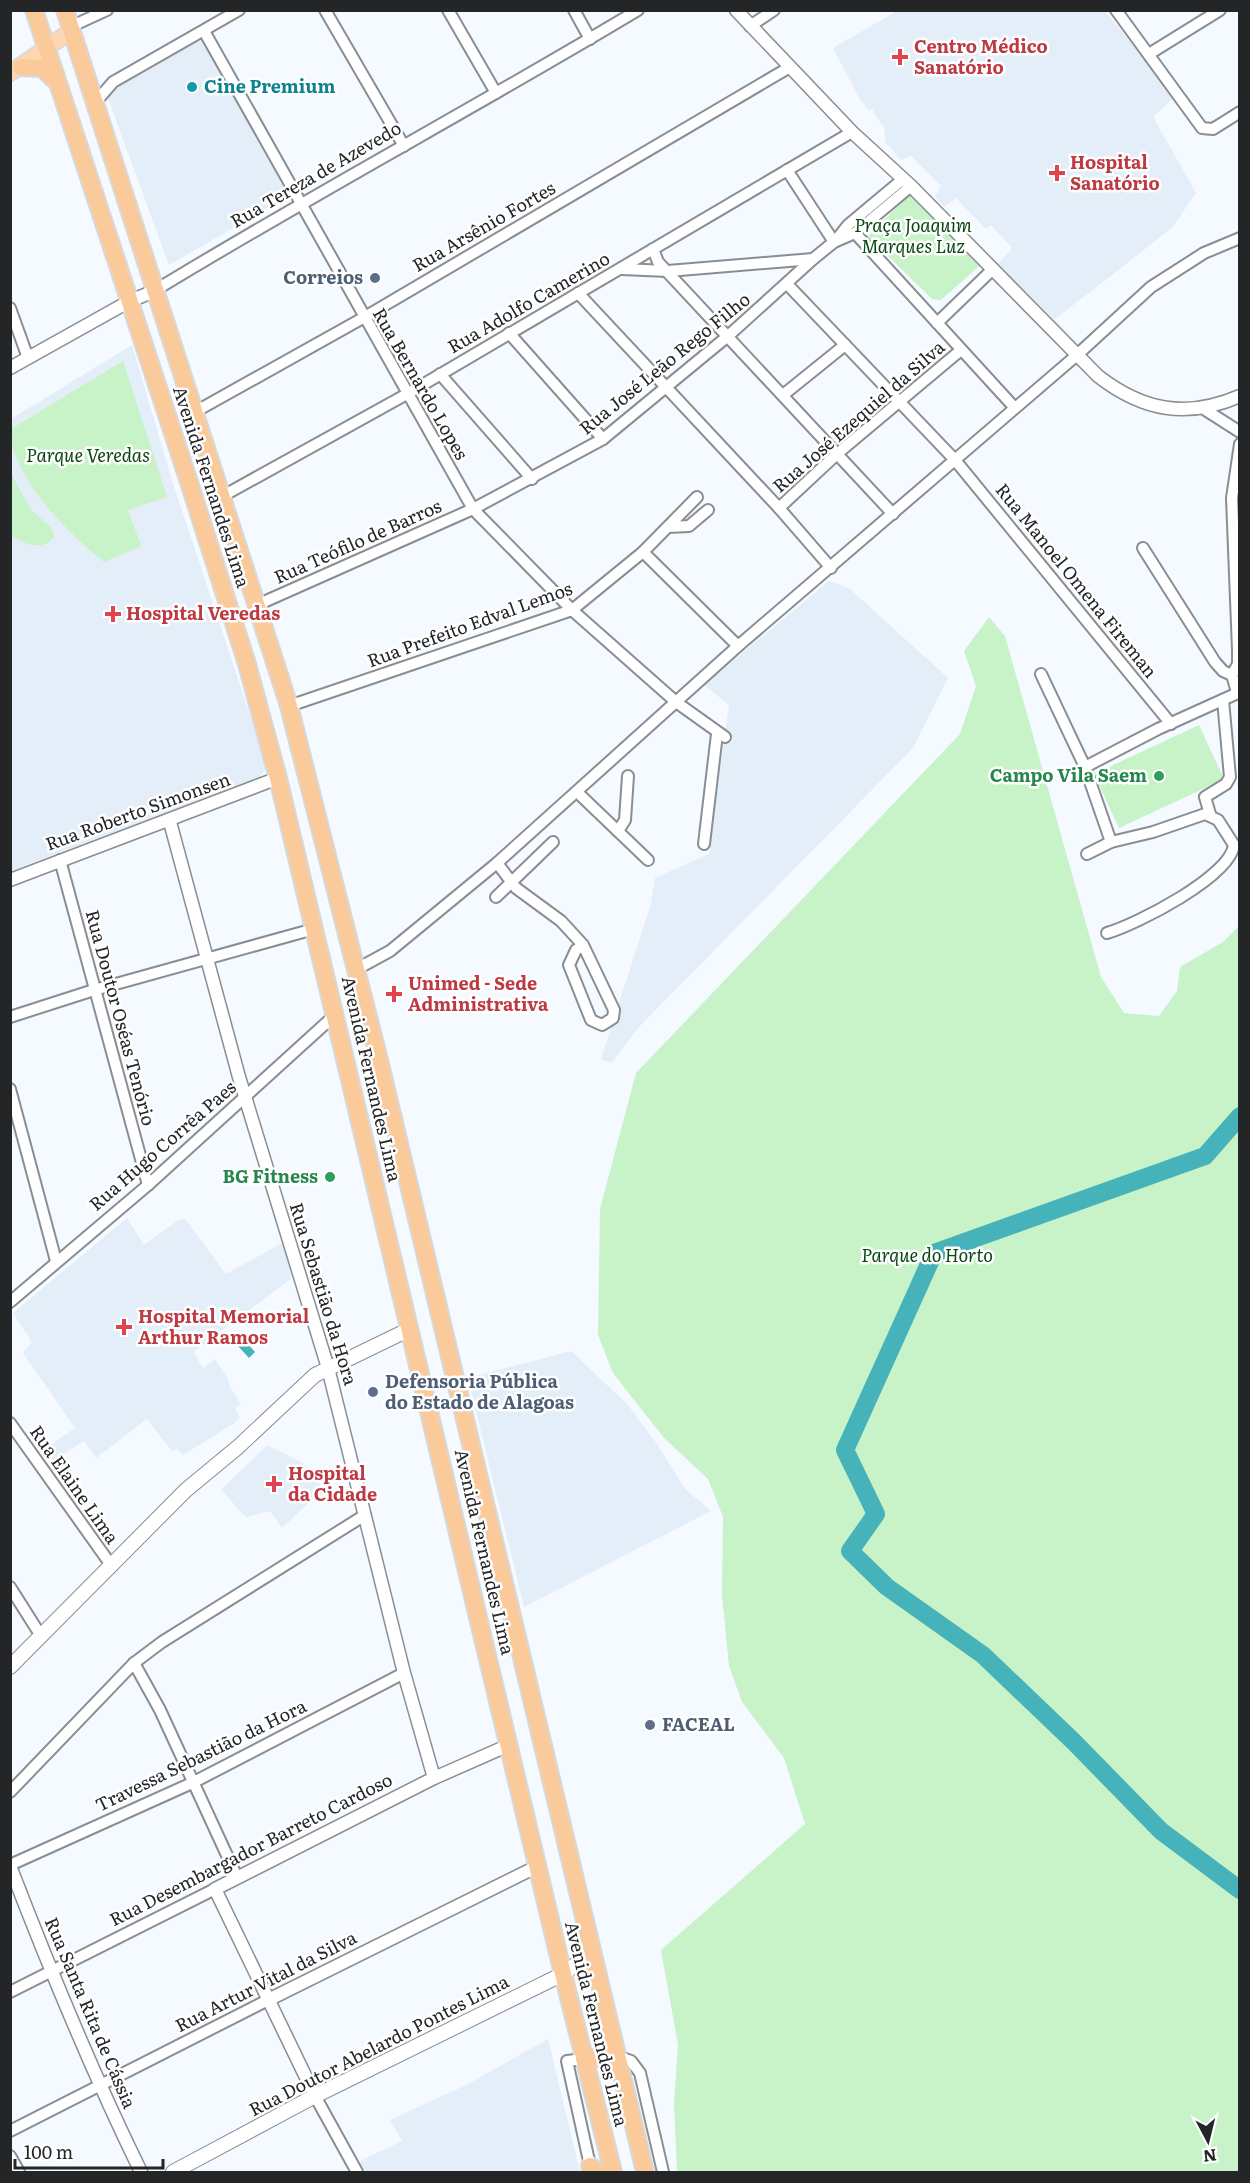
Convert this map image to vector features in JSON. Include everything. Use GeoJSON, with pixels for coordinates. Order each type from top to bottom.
{"type":"FeatureCollection","features":[{"type":"Feature","properties":{"kind":"highway","name":"Avenida Fernandes Lima"},"geometry":{"type":"LineString","coordinates":[[34,10],[240,642],[278,778],[538,1866],[563,1974],[575,2060],[613,2172]]}},
{"type":"Feature","properties":{"kind":"highway","name":"Avenida Fernandes Lima"},"geometry":{"type":"LineString","coordinates":[[65,10],[289,706],[356,970],[645,2172]]}},
{"type":"Feature","properties":{"kind":"highway"},"geometry":{"type":"LineString","coordinates":[[16,70],[42,68],[58,83]]}},
{"type":"Feature","properties":{"kind":"highway"},"geometry":{"type":"LineString","coordinates":[[575,2060],[617,2056]]}},
{"type":"Feature","properties":{"kind":"main road"},"geometry":{"type":"LineString","coordinates":[[16,70],[70,29]]}},
{"type":"Feature","properties":{"kind":"main road"},"geometry":{"type":"LineString","coordinates":[[10,1667],[186,1490],[246,1440],[315,1376],[410,1329]]}},
{"type":"Feature","properties":{"kind":"main road","name":"Rua Doutor Abelardo Pontes Lima"},"geometry":{"type":"LineString","coordinates":[[173,2172],[315,2096],[563,1974],[579,1962],[591,1941]]}},
{"type":"Feature","properties":{"kind":"street"},"geometry":{"type":"LineString","coordinates":[[70,29],[107,10]]}},
{"type":"Feature","properties":{"kind":"street"},"geometry":{"type":"LineString","coordinates":[[95,103],[113,82],[239,10]]}},
{"type":"Feature","properties":{"kind":"street"},"geometry":{"type":"LineString","coordinates":[[326,10],[404,146]]}},
{"type":"Feature","properties":{"kind":"street"},"geometry":{"type":"LineString","coordinates":[[448,10],[496,93]]}},
{"type":"Feature","properties":{"kind":"street"},"geometry":{"type":"LineString","coordinates":[[574,10],[590,39]]}},
{"type":"Feature","properties":{"kind":"street","name":"Rua Tereza de Azevedo"},"geometry":{"type":"LineString","coordinates":[[10,368],[128,302],[154,291],[300,202],[404,146],[638,10]]}},
{"type":"Feature","properties":{"kind":"street"},"geometry":{"type":"LineString","coordinates":[[736,10],[852,132],[907,183],[1098,376],[1132,399],[1175,410],[1204,409],[1239,396]]}},
{"type":"Feature","properties":{"kind":"street"},"geometry":{"type":"LineString","coordinates":[[750,26],[774,10]]}},
{"type":"Feature","properties":{"kind":"street"},"geometry":{"type":"LineString","coordinates":[[1116,10],[1198,125],[1206,130],[1213,129],[1239,112]]}},
{"type":"Feature","properties":{"kind":"street"},"geometry":{"type":"LineString","coordinates":[[1149,54],[1220,10]]}},
{"type":"Feature","properties":{"kind":"street","name":"Rua Bernardo Lopes"},"geometry":{"type":"LineString","coordinates":[[204,31],[363,318],[473,509],[572,610],[676,702],[721,736],[704,844]]}},
{"type":"Feature","properties":{"kind":"street","name":"Rua Arsênio Fortes"},"geometry":{"type":"LineString","coordinates":[[193,413],[363,318],[790,68]]}},
{"type":"Feature","properties":{"kind":"street"},"geometry":{"type":"LineString","coordinates":[[88,83],[113,82]]}},
{"type":"Feature","properties":{"kind":"street","name":"Rua Adolfo Camerino"},"geometry":{"type":"LineString","coordinates":[[220,497],[407,394],[852,132]]}},
{"type":"Feature","properties":{"kind":"street"},"geometry":{"type":"LineString","coordinates":[[786,171],[834,242]]}},
{"type":"Feature","properties":{"kind":"street","name":"Rua José Leão Rego Filho"},"geometry":{"type":"LineString","coordinates":[[834,242],[855,232],[907,183]]}},
{"type":"Feature","properties":{"kind":"street","name":"Rua José Leão Rego Filho"},"geometry":{"type":"LineString","coordinates":[[473,509],[603,439],[728,336],[834,242],[848,225],[907,183]]}},
{"type":"Feature","properties":{"kind":"street"},"geometry":{"type":"LineString","coordinates":[[855,232],[1014,407]]}},
{"type":"Feature","properties":{"kind":"street"},"geometry":{"type":"LineString","coordinates":[[356,970],[390,951],[497,863],[738,646],[1077,355],[1151,287],[1204,253],[1239,238]]}},
{"type":"Feature","properties":{"kind":"street"},"geometry":{"type":"LineString","coordinates":[[653,249],[655,259],[893,514]]}},
{"type":"Feature","properties":{"kind":"street"},"geometry":{"type":"LineString","coordinates":[[621,268],[668,271],[813,259]]}},
{"type":"Feature","properties":{"kind":"street"},"geometry":{"type":"LineString","coordinates":[[937,323],[993,269]]}},
{"type":"Feature","properties":{"kind":"street","name":"Rua Manoel Omena Fireman"},"geometry":{"type":"LineString","coordinates":[[787,284],[955,460],[1171,724]]}},
{"type":"Feature","properties":{"kind":"street"},"geometry":{"type":"LineString","coordinates":[[578,293],[779,508],[831,568]]}},
{"type":"Feature","properties":{"kind":"street"},"geometry":{"type":"LineString","coordinates":[[10,308],[28,358]]}},
{"type":"Feature","properties":{"kind":"street"},"geometry":{"type":"LineString","coordinates":[[509,333],[603,439]]}},
{"type":"Feature","properties":{"kind":"street"},"geometry":{"type":"LineString","coordinates":[[783,395],[845,345]]}},
{"type":"Feature","properties":{"kind":"street","name":"Rua José Ezequiel da Silva"},"geometry":{"type":"LineString","coordinates":[[779,508],[838,453],[961,350]]}},
{"type":"Feature","properties":{"kind":"street"},"geometry":{"type":"LineString","coordinates":[[440,374],[532,479]]}},
{"type":"Feature","properties":{"kind":"street"},"geometry":{"type":"LineString","coordinates":[[1204,409],[1239,432]]}},
{"type":"Feature","properties":{"kind":"street"},"geometry":{"type":"LineString","coordinates":[[1232,675],[1238,664],[1232,498],[1239,444]]}},
{"type":"Feature","properties":{"kind":"street","name":"Rua Prefeito Edval Lemos"},"geometry":{"type":"LineString","coordinates":[[289,706],[572,610],[643,552],[697,497]]}},
{"type":"Feature","properties":{"kind":"street","name":"Rua Teófilo de Barros"},"geometry":{"type":"LineString","coordinates":[[257,605],[473,509]]}},
{"type":"Feature","properties":{"kind":"street"},"geometry":{"type":"LineString","coordinates":[[668,527],[689,526],[708,510]]}},
{"type":"Feature","properties":{"kind":"street"},"geometry":{"type":"LineString","coordinates":[[1085,767],[1238,692],[1232,675],[1223,671],[1215,662],[1143,548]]}},
{"type":"Feature","properties":{"kind":"street"},"geometry":{"type":"LineString","coordinates":[[643,552],[738,646]]}},
{"type":"Feature","properties":{"kind":"street"},"geometry":{"type":"LineString","coordinates":[[1041,674],[1085,767],[1111,842]]}},
{"type":"Feature","properties":{"kind":"street"},"geometry":{"type":"LineString","coordinates":[[1107,933],[1150,915],[1192,890],[1229,860],[1234,849],[1232,842],[1218,820],[1210,814],[1205,797],[1226,784],[1230,777],[1222,700]]}},
{"type":"Feature","properties":{"kind":"street"},"geometry":{"type":"LineString","coordinates":[[618,831],[625,820],[628,776]]}},
{"type":"Feature","properties":{"kind":"street","name":"Rua Roberto Simonsen"},"geometry":{"type":"LineString","coordinates":[[10,880],[170,822],[278,778]]}},
{"type":"Feature","properties":{"kind":"street"},"geometry":{"type":"LineString","coordinates":[[577,792],[648,860]]}},
{"type":"Feature","properties":{"kind":"street"},"geometry":{"type":"LineString","coordinates":[[1087,854],[1111,842],[1210,814]]}},
{"type":"Feature","properties":{"kind":"street","name":"Rua Sebastião da Hora"},"geometry":{"type":"LineString","coordinates":[[170,822],[245,1096],[328,1368],[404,1673],[434,1778]]}},
{"type":"Feature","properties":{"kind":"street"},"geometry":{"type":"LineString","coordinates":[[496,897],[553,842]]}},
{"type":"Feature","properties":{"kind":"street","name":"Rua Doutor Oséas Tenório"},"geometry":{"type":"LineString","coordinates":[[60,860],[148,1185]]}},
{"type":"Feature","properties":{"kind":"street"},"geometry":{"type":"LineString","coordinates":[[497,863],[520,892],[561,921],[583,945],[614,1010],[613,1018],[607,1024],[598,1024],[591,1020],[569,965],[576,950],[583,945]]}},
{"type":"Feature","properties":{"kind":"street"},"geometry":{"type":"LineString","coordinates":[[10,1017],[94,990],[314,929]]}},
{"type":"Feature","properties":{"kind":"street","name":"Rua Hugo Corrêa Paes"},"geometry":{"type":"LineString","coordinates":[[10,1302],[148,1185],[336,1014]]}},
{"type":"Feature","properties":{"kind":"street"},"geometry":{"type":"LineString","coordinates":[[10,1089],[56,1261]]}},
{"type":"Feature","properties":{"kind":"street","name":"Rua Elaine Lima"},"geometry":{"type":"LineString","coordinates":[[10,1423],[111,1565]]}},
{"type":"Feature","properties":{"kind":"street"},"geometry":{"type":"LineString","coordinates":[[10,1792],[134,1663],[162,1641],[365,1515]]}},
{"type":"Feature","properties":{"kind":"street"},"geometry":{"type":"LineString","coordinates":[[10,1587],[41,1636]]}},
{"type":"Feature","properties":{"kind":"street"},"geometry":{"type":"LineString","coordinates":[[134,1663],[237,1877]]}},
{"type":"Feature","properties":{"kind":"street","name":"Travessa Sebastião da Hora"},"geometry":{"type":"LineString","coordinates":[[10,1865],[192,1783],[404,1673]]}},
{"type":"Feature","properties":{"kind":"street","name":"Rua Desembargador Barreto Cardoso"},"geometry":{"type":"LineString","coordinates":[[10,1992],[434,1778],[509,1744]]}},
{"type":"Feature","properties":{"kind":"street","name":"Rua Santa Rita de Cássia"},"geometry":{"type":"LineString","coordinates":[[10,1865],[51,1972],[100,2087],[141,2172]]}},
{"type":"Feature","properties":{"kind":"street","name":"Rua Artur Vital da Silva"},"geometry":{"type":"LineString","coordinates":[[10,2131],[538,1866]]}},
{"type":"Feature","properties":{"kind":"street"},"geometry":{"type":"LineString","coordinates":[[215,1889],[315,2096],[357,2172]]}},
{"type":"Feature","properties":{"kind":"street","name":"Avenida Fernandes Lima"},"geometry":{"type":"LineString","coordinates":[[617,2056],[631,2061],[640,2073],[663,2172]]}},
{"type":"Feature","properties":{"kind":"street","name":"Avenida Fernandes Lima"},"geometry":{"type":"LineString","coordinates":[[575,2060],[593,2170]]}},
{"type":"Feature","properties":{"kind":"street"},"geometry":{"type":"LineString","coordinates":[[10,2156],[19,2172]]}},
{"type":"Feature","properties":{"kind":"shaded area","name":"Hospital Sanatório"},"geometry":{"type":"Polygon","coordinates":[[[897,11],[1105,11],[1175,96],[1153,117],[1196,193],[1172,228],[1054,320],[998,264],[1012,248],[991,225],[986,229],[956,198],[944,207],[935,197],[941,186],[911,156],[901,160],[886,143],[884,128],[872,109],[869,111],[859,98],[833,48],[897,11]]]}},
{"type":"Feature","properties":{"kind":"shaded area"},"geometry":{"type":"Polygon","coordinates":[[[196,40],[207,42],[294,193],[169,265],[106,93],[196,40]]]}},
{"type":"Feature","properties":{"kind":"shaded area","name":"Hospital Veredas"},"geometry":{"type":"Polygon","coordinates":[[[132,345],[174,487],[266,769],[260,777],[11,871],[11,419],[132,345]]]}},
{"type":"Feature","properties":{"kind":"shaded area"},"geometry":{"type":"Polygon","coordinates":[[[829,581],[849,588],[948,678],[913,748],[640,1026],[611,1063],[601,1059],[650,907],[655,878],[709,854],[729,705],[704,685],[829,581]]]}},
{"type":"Feature","properties":{"kind":"shaded area","name":"Hospital Memorial Arthur Ramos"},"geometry":{"type":"Polygon","coordinates":[[[127,1218],[144,1245],[177,1221],[185,1219],[226,1274],[288,1240],[291,1279],[193,1352],[203,1368],[215,1359],[228,1379],[241,1405],[235,1408],[240,1418],[233,1424],[183,1455],[178,1449],[172,1451],[147,1419],[96,1458],[84,1441],[54,1460],[46,1448],[75,1428],[23,1353],[32,1342],[13,1313],[127,1218]]]}},
{"type":"Feature","properties":{"kind":"shaded area"},"geometry":{"type":"Polygon","coordinates":[[[571,1351],[627,1404],[657,1444],[685,1489],[711,1511],[524,1607],[468,1378],[571,1351]]]}},
{"type":"Feature","properties":{"kind":"shaded area","name":"Hospital da Cidade"},"geometry":{"type":"Polygon","coordinates":[[[267,1445],[303,1463],[326,1492],[318,1494],[282,1528],[270,1511],[246,1517],[221,1490],[267,1445]]]}},
{"type":"Feature","properties":{"kind":"shaded area"},"geometry":{"type":"Polygon","coordinates":[[[548,2039],[580,2172],[365,2172],[360,2161],[402,2141],[390,2120],[468,2084],[548,2039]]]}},
{"type":"Feature","properties":{"kind":"green space","name":"Praça Joaquim Marques Luz"},"geometry":{"type":"Polygon","coordinates":[[[913,191],[984,262],[941,300],[932,299],[868,236],[913,191]]]}},
{"type":"Feature","properties":{"kind":"green space","name":"Parque Veredas"},"geometry":{"type":"Polygon","coordinates":[[[123,361],[167,497],[128,510],[141,546],[104,562],[59,520],[31,485],[13,448],[11,429],[123,361]]]}},
{"type":"Feature","properties":{"kind":"green space"},"geometry":{"type":"Polygon","coordinates":[[[10,472],[32,511],[51,527],[54,537],[49,542],[39,545],[27,544],[11,535],[10,472]]]}},
{"type":"Feature","properties":{"kind":"green space","name":"Parque do Horto"},"geometry":{"type":"Polygon","coordinates":[[[989,617],[1005,636],[1101,977],[1124,1013],[1159,1016],[1177,991],[1180,967],[1223,942],[1239,926],[1239,2172],[677,2172],[674,2104],[678,2045],[661,1950],[805,1824],[784,1758],[742,1702],[729,1666],[722,1595],[723,1517],[708,1479],[664,1438],[613,1373],[598,1335],[600,1209],[636,1073],[960,734],[976,686],[964,651],[989,617]]]}},
{"type":"Feature","properties":{"kind":"green space","name":"Campo Vila Saem"},"geometry":{"type":"Polygon","coordinates":[[[1199,725],[1224,779],[1119,828],[1094,774],[1199,725]]]}},
{"type":"Feature","properties":{"kind":"water"},"geometry":{"type":"Polygon","coordinates":[[[243,1339],[255,1352],[249,1358],[237,1345],[243,1339]]]}},
{"type":"Feature","properties":{"kind":"waterway"},"geometry":{"type":"LineString","coordinates":[[1240,1116],[1205,1156],[934,1253],[845,1450],[876,1514],[850,1551],[887,1587],[983,1655],[1074,1742],[1161,1831],[1240,1890]]}},
{"type":"Feature","properties":{"kind":"place","name":"Centro Médico Sanatório"},"geometry":{"type":"Point","coordinates":[900,57]}},
{"type":"Feature","properties":{"kind":"place","name":"Cine Premium"},"geometry":{"type":"Point","coordinates":[192,87]}},
{"type":"Feature","properties":{"kind":"place","name":"Hospital Sanatório"},"geometry":{"type":"Point","coordinates":[1057,173]}},
{"type":"Feature","properties":{"kind":"place","name":"Correios"},"geometry":{"type":"Point","coordinates":[375,278]}},
{"type":"Feature","properties":{"kind":"place","name":"Hospital Veredas"},"geometry":{"type":"Point","coordinates":[113,614]}},
{"type":"Feature","properties":{"kind":"place","name":"Campo Vila Saem"},"geometry":{"type":"Point","coordinates":[1159,776]}},
{"type":"Feature","properties":{"kind":"place","name":"Unimed - Sede Administrativa"},"geometry":{"type":"Point","coordinates":[394,994]}},
{"type":"Feature","properties":{"kind":"place","name":"BG Fitness"},"geometry":{"type":"Point","coordinates":[330,1177]}},
{"type":"Feature","properties":{"kind":"place","name":"Hospital Memorial Arthur Ramos"},"geometry":{"type":"Point","coordinates":[124,1327]}},
{"type":"Feature","properties":{"kind":"place","name":"Defensoria Pública do Estado de Alagoas"},"geometry":{"type":"Point","coordinates":[373,1392]}},
{"type":"Feature","properties":{"kind":"place","name":"Hospital da Cidade"},"geometry":{"type":"Point","coordinates":[274,1484]}},
{"type":"Feature","properties":{"kind":"place","name":"FACEAL"},"geometry":{"type":"Point","coordinates":[650,1725]}}]}
